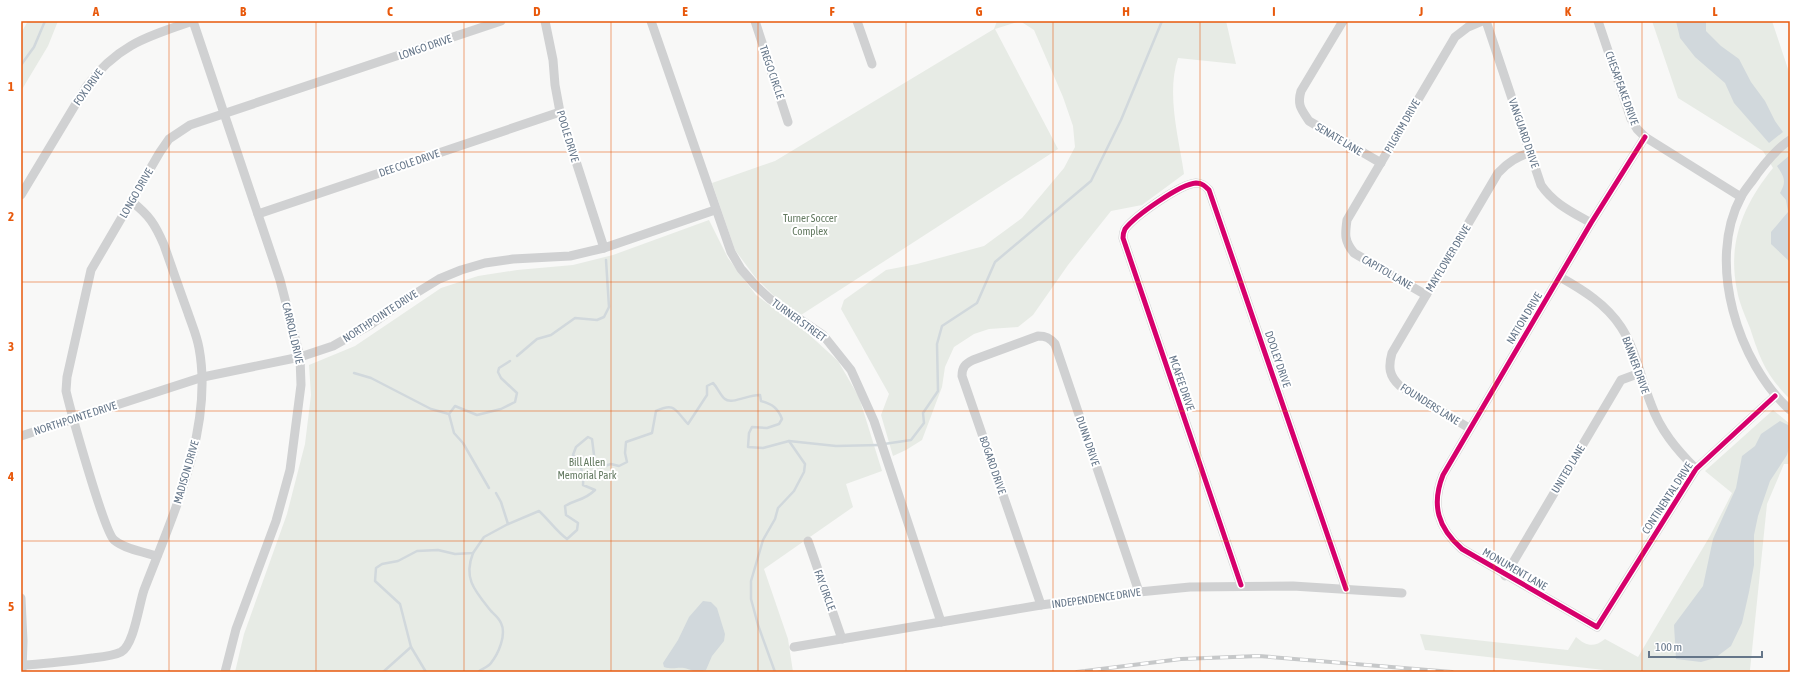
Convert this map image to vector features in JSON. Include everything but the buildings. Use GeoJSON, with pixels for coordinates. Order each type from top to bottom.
{"type":"FeatureCollection","features":[{"type":"Feature","properties":{"kind":"street","name":"CARROLL DRIVE"},"geometry":{"type":"LineString","coordinates":[[193,21],[280,280],[300,357],[301,385],[290,470],[276,521],[236,629],[225,672]]}},
{"type":"Feature","properties":{"kind":"street","name":"FOX DRIVE"},"geometry":{"type":"LineString","coordinates":[[21,195],[95,74],[107,62],[137,41],[193,21]]}},
{"type":"Feature","properties":{"kind":"street","name":"LONGO DRIVE"},"geometry":{"type":"LineString","coordinates":[[157,556],[124,545],[113,539],[103,515],[73,419],[66,391],[67,377],[91,270],[169,139],[190,125],[501,21]]}},
{"type":"Feature","properties":{"kind":"street","name":"POOLE DRIVE"},"geometry":{"type":"LineString","coordinates":[[545,21],[553,60],[555,85],[560,112],[604,248]]}},
{"type":"Feature","properties":{"kind":"street","name":"TURNER STREET"},"geometry":{"type":"LineString","coordinates":[[651,21],[715,210],[731,252],[741,269],[770,299],[809,324],[823,335],[858,381],[874,421],[941,622]]}},
{"type":"Feature","properties":{"kind":"street","name":"TREGO CIRCLE"},"geometry":{"type":"LineString","coordinates":[[755,21],[788,122]]}},
{"type":"Feature","properties":{"kind":"street"},"geometry":{"type":"LineString","coordinates":[[857,21],[872,64]]}},
{"type":"Feature","properties":{"kind":"street","name":"SENATE LANE"},"geometry":{"type":"LineString","coordinates":[[1343,21],[1301,91],[1298,100],[1302,111],[1309,121],[1381,163]]}},
{"type":"Feature","properties":{"kind":"street","name":"PILGRIM DRIVE"},"geometry":{"type":"LineString","coordinates":[[1349,246],[1344,236],[1347,220],[1455,37],[1468,27],[1482,21]]}},
{"type":"Feature","properties":{"kind":"street","name":"VANGUARD DRIVE"},"geometry":{"type":"LineString","coordinates":[[1486,21],[1541,185],[1548,196],[1557,203],[1591,223]]}},
{"type":"Feature","properties":{"kind":"street","name":"CHESAPEAKE DRIVE"},"geometry":{"type":"LineString","coordinates":[[1598,21],[1631,119],[1637,129],[1645,137],[1741,197]]}},
{"type":"Feature","properties":{"kind":"street","name":"DEE COLE DRIVE"},"geometry":{"type":"LineString","coordinates":[[258,214],[560,112]]}},
{"type":"Feature","properties":{"kind":"street","name":"NATION DRIVE"},"geometry":{"type":"LineString","coordinates":[[1438,514],[1438,487],[1443,474],[1591,223],[1645,137]]}},
{"type":"Feature","properties":{"kind":"street"},"geometry":{"type":"LineString","coordinates":[[1790,140],[1782,145],[1763,166],[1741,197],[1732,219],[1727,242],[1725,267],[1731,305],[1754,364],[1775,396],[1790,410]]}},
{"type":"Feature","properties":{"kind":"street","name":"MAYFLOWER DRIVE"},"geometry":{"type":"LineString","coordinates":[[1393,379],[1389,369],[1392,353],[1498,173],[1507,164],[1531,152]]}},
{"type":"Feature","properties":{"kind":"street","name":"DOOLEY DRIVE"},"geometry":{"type":"LineString","coordinates":[[1159,201],[1168,194],[1184,186],[1196,183],[1204,185],[1209,190],[1346,589]]}},
{"type":"Feature","properties":{"kind":"street","name":"MADISON DRIVE"},"geometry":{"type":"LineString","coordinates":[[22,668],[111,655],[123,651],[130,640],[141,599],[188,472],[197,432],[202,393],[203,376],[199,347],[164,245],[149,216],[131,201]]}},
{"type":"Feature","properties":{"kind":"street","name":"MCAFEE DRIVE"},"geometry":{"type":"LineString","coordinates":[[1159,201],[1125,230],[1123,238],[1124,246],[1241,586]]}},
{"type":"Feature","properties":{"kind":"street","name":"NORTHPOINTE DRIVE"},"geometry":{"type":"LineString","coordinates":[[21,436],[203,376],[300,357],[333,346],[352,336],[439,279],[461,270],[499,261],[570,256],[604,248],[715,210]]}},
{"type":"Feature","properties":{"kind":"street","name":"CAPITOL LANE"},"geometry":{"type":"LineString","coordinates":[[1349,246],[1354,253],[1426,295]]}},
{"type":"Feature","properties":{"kind":"street","name":"BANNER DRIVE"},"geometry":{"type":"LineString","coordinates":[[1560,277],[1596,300],[1621,327],[1632,349],[1651,406],[1664,432],[1679,452],[1696,469]]}},
{"type":"Feature","properties":{"kind":"street","name":"DUNN DRIVE"},"geometry":{"type":"LineString","coordinates":[[1004,349],[1038,336],[1045,336],[1051,339],[1055,344],[1139,592]]}},
{"type":"Feature","properties":{"kind":"street","name":"BOGARD DRIVE"},"geometry":{"type":"LineString","coordinates":[[1004,349],[965,363],[962,370],[962,376],[1041,605]]}},
{"type":"Feature","properties":{"kind":"street","name":"UNITED LANE"},"geometry":{"type":"LineString","coordinates":[[1505,576],[1621,380],[1640,373]]}},
{"type":"Feature","properties":{"kind":"street","name":"FOUNDERS LANE"},"geometry":{"type":"LineString","coordinates":[[1393,379],[1400,386],[1469,428]]}},
{"type":"Feature","properties":{"kind":"street","name":"CONTINENTAL DRIVE"},"geometry":{"type":"LineString","coordinates":[[1596,628],[1696,469],[1775,396]]}},
{"type":"Feature","properties":{"kind":"street","name":"MONUMENT LANE"},"geometry":{"type":"LineString","coordinates":[[1438,514],[1445,530],[1454,542],[1462,549],[1505,576],[1596,628]]}},
{"type":"Feature","properties":{"kind":"street","name":"FAY CIRCLE"},"geometry":{"type":"LineString","coordinates":[[808,541],[842,639]]}},
{"type":"Feature","properties":{"kind":"street","name":"INDEPENDENCE DRIVE"},"geometry":{"type":"LineString","coordinates":[[794,647],[1041,605],[1190,587],[1293,586],[1402,593]]}},
{"type":"Feature","properties":{"kind":"street"},"geometry":{"type":"LineString","coordinates":[[21,598],[22,668]]}},
{"type":"Feature","properties":{"kind":"green space"},"geometry":{"type":"Polygon","coordinates":[[[28,21],[58,21],[48,46],[21,91],[21,33],[28,21]]]}},
{"type":"Feature","properties":{"kind":"green space","name":"Turner Soccer Complex"},"geometry":{"type":"Polygon","coordinates":[[[997,21],[1020,21],[995,29],[1058,149],[801,315],[776,298],[755,277],[735,250],[712,183],[775,161],[994,29],[997,21]]]}},
{"type":"Feature","properties":{"kind":"green space"},"geometry":{"type":"Polygon","coordinates":[[[1020,21],[1226,21],[1236,64],[1178,58],[1173,86],[1173,101],[1184,174],[1142,205],[1111,211],[1068,265],[1033,315],[1018,327],[989,329],[974,334],[954,347],[945,367],[942,387],[922,440],[893,456],[881,415],[889,394],[841,309],[844,300],[886,270],[917,264],[984,246],[1022,218],[1064,168],[1075,147],[1073,126],[1063,97],[1034,30],[1020,21]]]}},
{"type":"Feature","properties":{"kind":"green space"},"geometry":{"type":"Polygon","coordinates":[[[1652,21],[1772,21],[1790,75],[1790,399],[1769,374],[1761,358],[1739,300],[1734,272],[1736,240],[1740,224],[1754,196],[1773,168],[1763,151],[1678,98],[1652,21]]]}},
{"type":"Feature","properties":{"kind":"green space","name":"Bill Allen Memorial Park"},"geometry":{"type":"Polygon","coordinates":[[[709,220],[728,258],[756,295],[804,330],[838,361],[859,397],[882,471],[846,484],[853,507],[764,569],[788,639],[793,672],[235,672],[244,634],[287,514],[305,444],[311,395],[309,365],[355,346],[441,288],[478,276],[517,270],[573,265],[613,255],[709,220]]]}},
{"type":"Feature","properties":{"kind":"green space"},"geometry":{"type":"Polygon","coordinates":[[[1773,410],[1790,424],[1790,464],[1784,464],[1767,504],[1750,670],[1774,672],[1622,672],[1425,650],[1420,634],[1568,650],[1576,637],[1590,645],[1597,644],[1605,639],[1638,657],[1710,536],[1732,493],[1705,471],[1773,410]]]}},
{"type":"Feature","properties":{"kind":"shaded area"},"geometry":{"type":"Polygon","coordinates":[[[1676,21],[1706,21],[1706,31],[1721,46],[1739,59],[1751,82],[1765,101],[1775,121],[1783,132],[1769,143],[1734,103],[1725,83],[1695,57],[1680,38],[1676,21]]]}},
{"type":"Feature","properties":{"kind":"shaded area"},"geometry":{"type":"Polygon","coordinates":[[[1790,155],[1790,262],[1771,244],[1771,232],[1788,212],[1786,200],[1780,193],[1784,179],[1777,166],[1790,155]]]}},
{"type":"Feature","properties":{"kind":"shaded area"},"geometry":{"type":"Polygon","coordinates":[[[1780,421],[1790,426],[1790,444],[1787,455],[1770,481],[1758,516],[1754,535],[1754,565],[1742,623],[1731,646],[1715,658],[1701,662],[1676,659],[1674,625],[1703,586],[1713,539],[1736,488],[1742,456],[1755,446],[1761,434],[1780,421]]]}},
{"type":"Feature","properties":{"kind":"shaded area"},"geometry":{"type":"Polygon","coordinates":[[[703,601],[711,602],[717,608],[725,634],[724,641],[712,656],[706,670],[696,672],[684,668],[664,667],[663,663],[678,640],[689,617],[703,601]]]}},
{"type":"Feature","properties":{"kind":"waterway"},"geometry":{"type":"LineString","coordinates":[[21,65],[34,47],[45,21]]}},
{"type":"Feature","properties":{"kind":"waterway"},"geometry":{"type":"LineString","coordinates":[[884,444],[911,440],[924,423],[923,413],[938,391],[937,344],[942,326],[977,303],[995,262],[1091,181],[1121,120],[1162,21]]}},
{"type":"Feature","properties":{"kind":"waterway"},"geometry":{"type":"LineString","coordinates":[[517,356],[537,339],[551,335],[575,318],[597,320],[604,317],[609,307],[606,260]]}},
{"type":"Feature","properties":{"kind":"waterway"},"geometry":{"type":"LineString","coordinates":[[489,488],[463,443],[454,433],[449,414],[455,406],[477,415],[501,409],[515,402],[517,393],[501,378],[498,372],[499,368],[510,361]]}},
{"type":"Feature","properties":{"kind":"waterway"},"geometry":{"type":"LineString","coordinates":[[354,373],[371,378],[431,409],[449,414]]}},
{"type":"Feature","properties":{"kind":"waterway"},"geometry":{"type":"LineString","coordinates":[[383,672],[411,647],[400,604],[375,581],[376,568],[382,564],[398,561],[417,551],[438,550],[455,554],[473,553],[484,537],[508,524],[539,511],[559,533],[567,539],[577,530],[578,523],[566,515],[565,506],[584,498],[595,490],[583,485],[581,469],[573,455],[576,447],[588,437],[592,439],[595,463],[601,467],[611,464],[619,466],[627,462],[625,453],[626,442],[652,433],[656,411],[662,408],[671,407],[677,411],[688,424],[707,395],[707,386],[713,383],[723,397],[728,401],[760,395],[761,401],[774,407],[779,412],[782,419],[779,424],[767,428],[752,427],[749,433],[748,447],[763,448],[789,441],[836,446],[879,445]]}},
{"type":"Feature","properties":{"kind":"waterway"},"geometry":{"type":"LineString","coordinates":[[775,672],[758,625],[751,599],[751,581],[763,540],[775,519],[778,508],[794,491],[804,472],[805,464],[789,441]]}},
{"type":"Feature","properties":{"kind":"waterway"},"geometry":{"type":"LineString","coordinates":[[496,493],[501,502],[508,524]]}},
{"type":"Feature","properties":{"kind":"waterway"},"geometry":{"type":"LineString","coordinates":[[473,553],[469,570],[472,584],[480,597],[500,621],[503,628],[501,644],[494,659],[488,666],[478,672]]}},
{"type":"Feature","properties":{"kind":"waterway"},"geometry":{"type":"LineString","coordinates":[[411,647],[426,672]]}},
{"type":"Feature","properties":{"kind":"railway"},"geometry":{"type":"LineString","coordinates":[[1077,672],[1181,659],[1259,656],[1452,672]]}},
{"type":"Feature","properties":{"kind":"cycle path"},"geometry":{"type":"LineString","coordinates":[[1645,137],[1591,223],[1443,475],[1439,486],[1437,506],[1442,524],[1447,533],[1462,549],[1597,627],[1696,469],[1775,396]]}},
{"type":"Feature","properties":{"kind":"cycle path"},"geometry":{"type":"LineString","coordinates":[[1241,585],[1123,238],[1125,229],[1138,216],[1169,195],[1196,183],[1202,184],[1209,190],[1346,589]]}}]}
